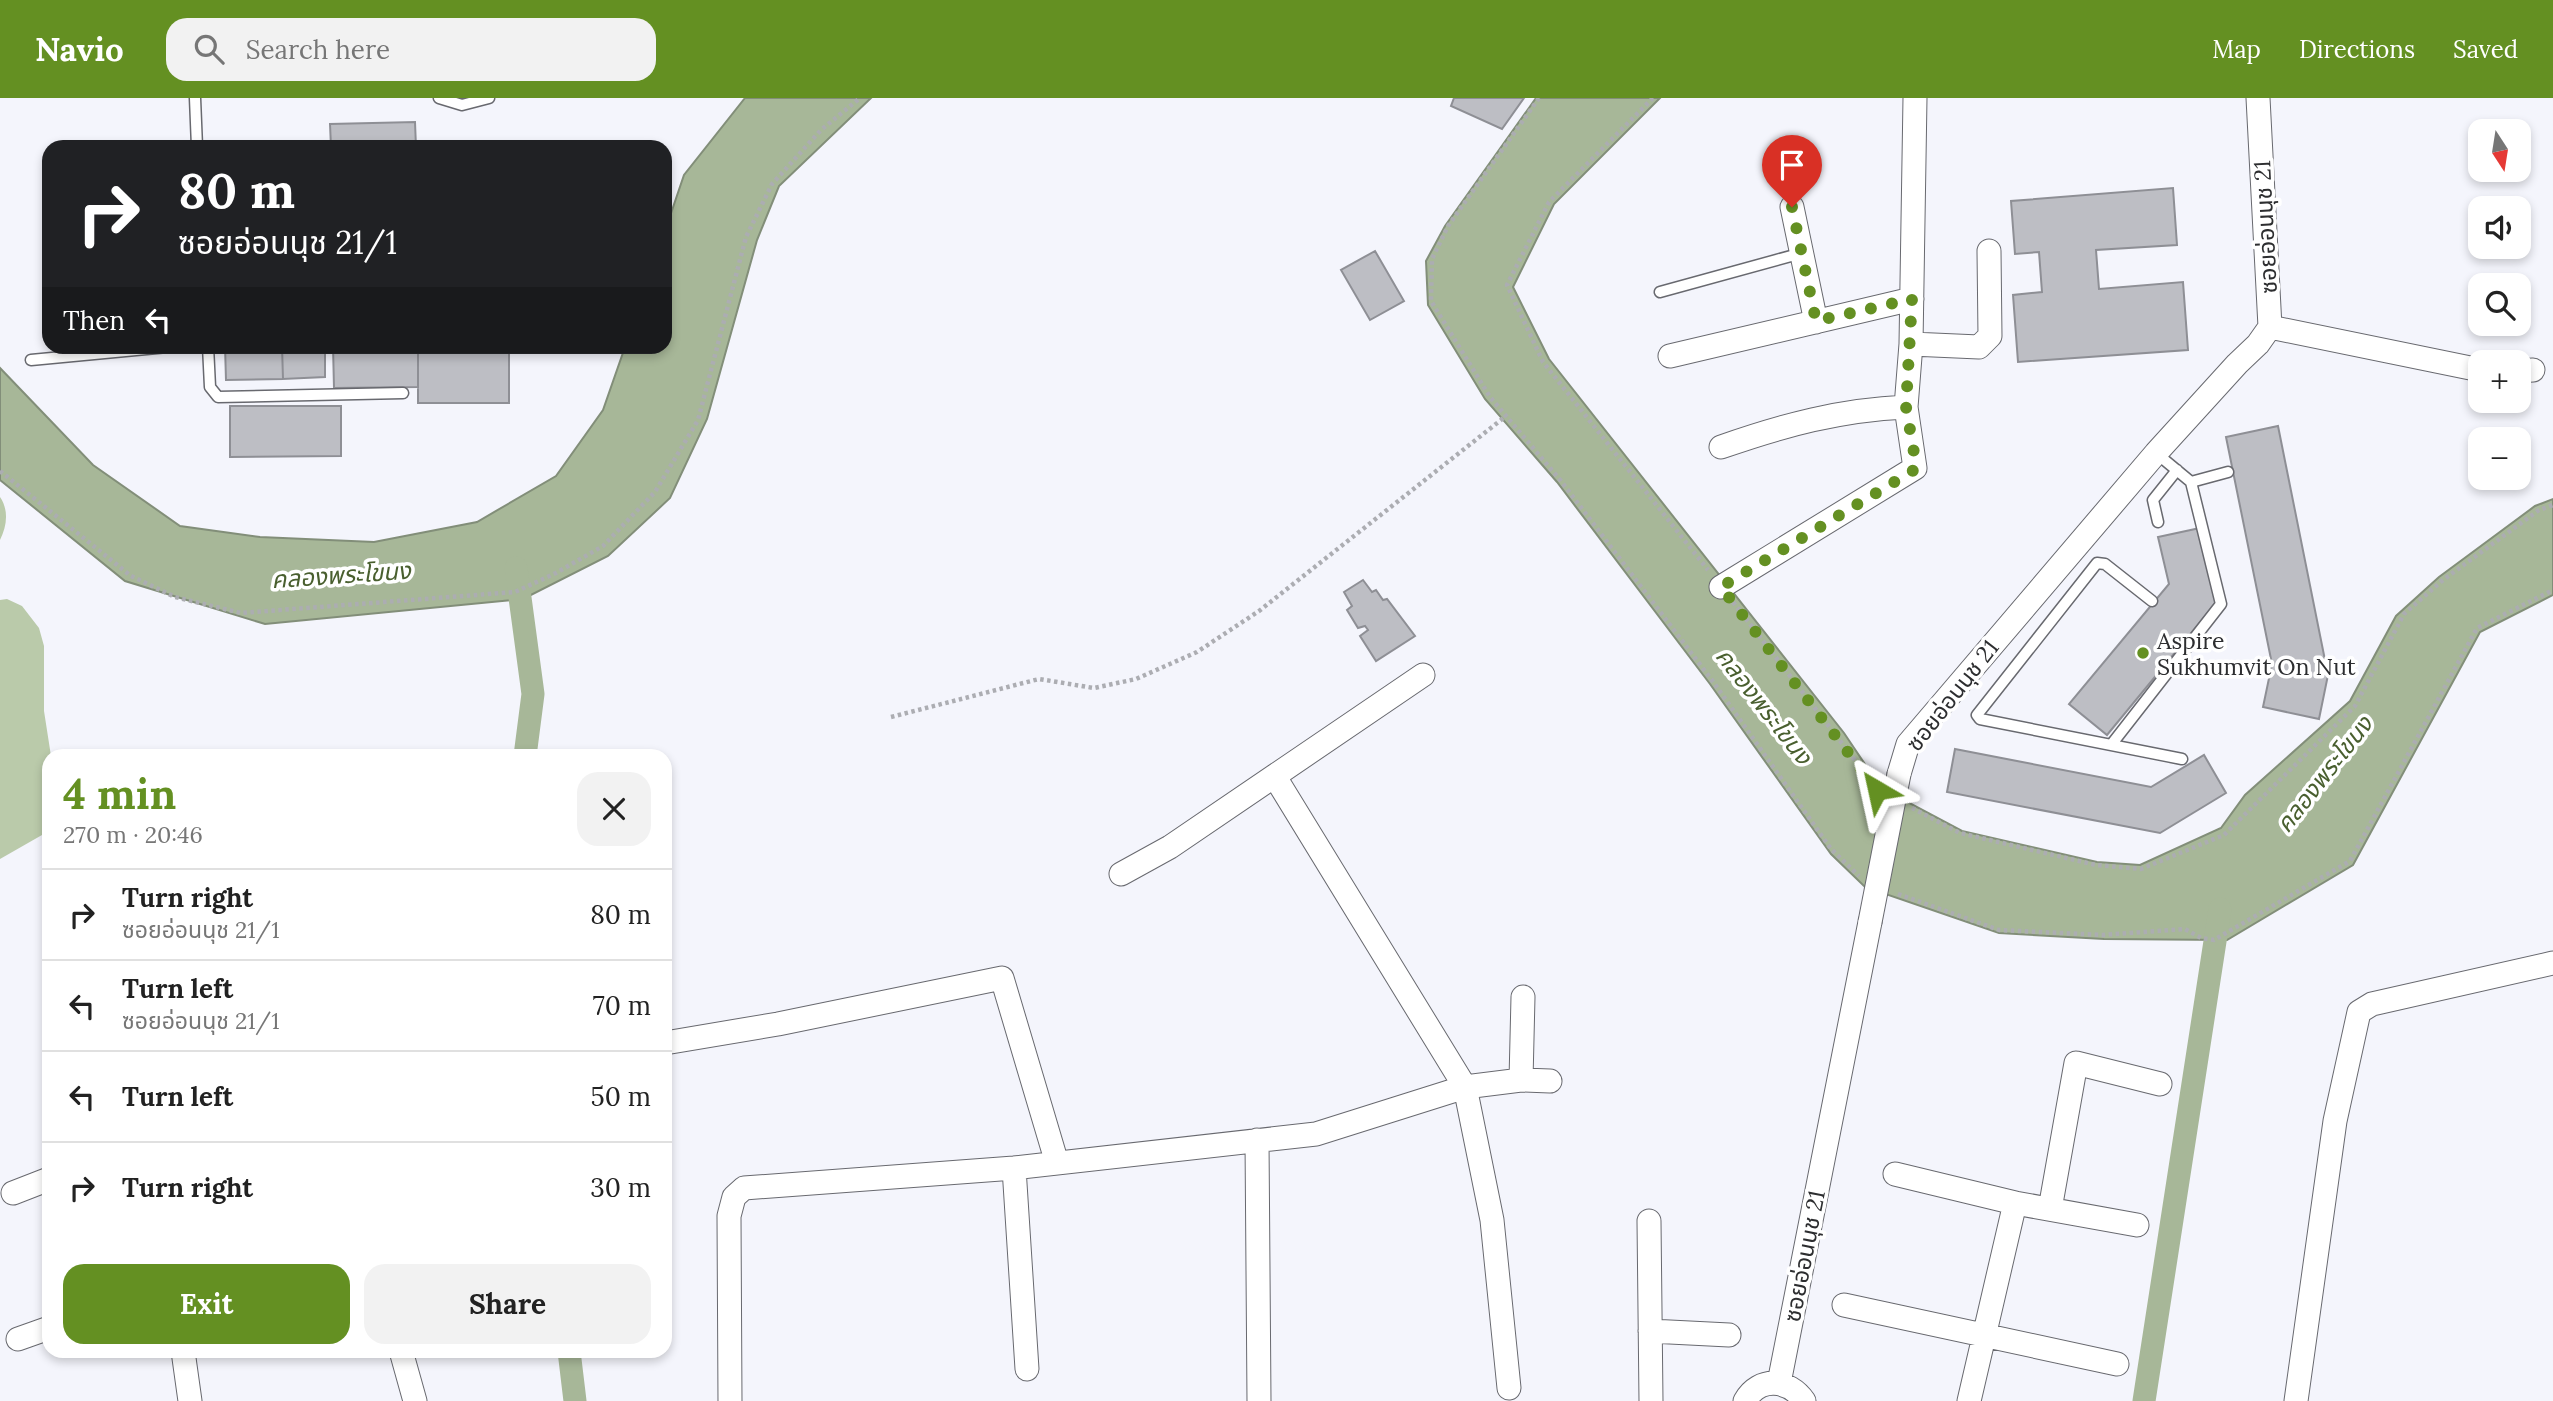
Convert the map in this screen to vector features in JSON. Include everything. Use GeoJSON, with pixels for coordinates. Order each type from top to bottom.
{"type":"FeatureCollection","features":[{"type":"Feature","properties":{"kind":"street"},"geometry":{"type":"LineString","coordinates":[[1721,587],[1914,470],[1916,464],[1906,407],[1911,344],[1915,98]]}},
{"type":"Feature","properties":{"kind":"street","name":"ซอยอ่อนนุช 21"},"geometry":{"type":"LineString","coordinates":[[1779,1383],[1899,774],[1908,744],[2156,453],[2237,363],[2258,344],[2270,327],[2258,98]]}},
{"type":"Feature","properties":{"kind":"street"},"geometry":{"type":"LineString","coordinates":[[1792,207],[1816,321]]}},
{"type":"Feature","properties":{"kind":"street"},"geometry":{"type":"LineString","coordinates":[[1911,344],[1979,347],[1986,344],[1990,336],[1989,251]]}},
{"type":"Feature","properties":{"kind":"street"},"geometry":{"type":"LineString","coordinates":[[1670,356],[1912,299]]}},
{"type":"Feature","properties":{"kind":"street"},"geometry":{"type":"LineString","coordinates":[[2270,327],[2468,368]]}},
{"type":"Feature","properties":{"kind":"street"},"geometry":{"type":"LineString","coordinates":[[1721,447],[1766,431],[1858,409],[1906,407]]}},
{"type":"Feature","properties":{"kind":"street"},"geometry":{"type":"LineString","coordinates":[[1121,874],[1170,846],[1275,777],[1423,675]]}},
{"type":"Feature","properties":{"kind":"street"},"geometry":{"type":"LineString","coordinates":[[1275,777],[1465,1087],[1492,1220],[1508,1388]]}},
{"type":"Feature","properties":{"kind":"street"},"geometry":{"type":"LineString","coordinates":[[2296,1401],[2335,1121],[2359,1012],[2372,1004],[2553,963]]}},
{"type":"Feature","properties":{"kind":"street"},"geometry":{"type":"LineString","coordinates":[[672,1042],[778,1024],[1002,978],[1057,1163]]}},
{"type":"Feature","properties":{"kind":"street"},"geometry":{"type":"LineString","coordinates":[[1521,1080],[1523,997]]}},
{"type":"Feature","properties":{"kind":"street"},"geometry":{"type":"LineString","coordinates":[[2050,1209],[2076,1063],[2161,1084]]}},
{"type":"Feature","properties":{"kind":"street"},"geometry":{"type":"LineString","coordinates":[[730,1401],[729,1216],[735,1193],[750,1187],[1014,1168],[1316,1134],[1465,1087],[1521,1080],[1550,1081]]}},
{"type":"Feature","properties":{"kind":"street"},"geometry":{"type":"LineString","coordinates":[[1257,1140],[1259,1401]]}},
{"type":"Feature","properties":{"kind":"street"},"geometry":{"type":"LineString","coordinates":[[1014,1168],[1027,1369]]}},
{"type":"Feature","properties":{"kind":"street"},"geometry":{"type":"LineString","coordinates":[[1895,1174],[2015,1203],[2137,1225]]}},
{"type":"Feature","properties":{"kind":"street"},"geometry":{"type":"LineString","coordinates":[[13,1193],[42,1182]]}},
{"type":"Feature","properties":{"kind":"street"},"geometry":{"type":"LineString","coordinates":[[1969,1401],[2015,1203]]}},
{"type":"Feature","properties":{"kind":"street"},"geometry":{"type":"LineString","coordinates":[[1649,1221],[1651,1401]]}},
{"type":"Feature","properties":{"kind":"street"},"geometry":{"type":"LineString","coordinates":[[1844,1305],[1984,1338],[2117,1364]]}},
{"type":"Feature","properties":{"kind":"street"},"geometry":{"type":"LineString","coordinates":[[18,1339],[42,1330]]}},
{"type":"Feature","properties":{"kind":"street"},"geometry":{"type":"LineString","coordinates":[[1650,1331],[1729,1335]]}},
{"type":"Feature","properties":{"kind":"street"},"geometry":{"type":"LineString","coordinates":[[184,1358],[190,1401]]}},
{"type":"Feature","properties":{"kind":"street"},"geometry":{"type":"LineString","coordinates":[[403,1358],[415,1401]]}},
{"type":"Feature","properties":{"kind":"street"},"geometry":{"type":"LineString","coordinates":[[1745,1401],[1757,1387],[1779,1383],[1789,1386],[1804,1401]]}},
{"type":"Feature","properties":{"kind":"lane"},"geometry":{"type":"LineString","coordinates":[[195,98],[198,140]]}},
{"type":"Feature","properties":{"kind":"lane"},"geometry":{"type":"LineString","coordinates":[[439,98],[463,105],[489,98]]}},
{"type":"Feature","properties":{"kind":"lane"},"geometry":{"type":"LineString","coordinates":[[1660,292],[1802,253]]}},
{"type":"Feature","properties":{"kind":"lane"},"geometry":{"type":"LineString","coordinates":[[31,360],[80,354]]}},
{"type":"Feature","properties":{"kind":"lane"},"geometry":{"type":"LineString","coordinates":[[208,354],[210,387],[218,397],[403,393]]}},
{"type":"Feature","properties":{"kind":"lane"},"geometry":{"type":"LineString","coordinates":[[2111,745],[2221,604],[2191,482],[2156,453]]}},
{"type":"Feature","properties":{"kind":"lane"},"geometry":{"type":"LineString","coordinates":[[2158,522],[2153,500],[2177,471]]}},
{"type":"Feature","properties":{"kind":"lane"},"geometry":{"type":"LineString","coordinates":[[2191,482],[2228,472]]}},
{"type":"Feature","properties":{"kind":"lane"},"geometry":{"type":"LineString","coordinates":[[2152,601],[2105,564],[2097,564],[1978,712],[1980,719],[2182,759]]}},
{"type":"Feature","properties":{"kind":"path"},"geometry":{"type":"LineString","coordinates":[[0,471],[131,576],[175,597],[241,613],[515,592],[603,546],[654,492],[698,419],[746,237],[772,184],[821,130],[860,98]]}},
{"type":"Feature","properties":{"kind":"path"},"geometry":{"type":"LineString","coordinates":[[1539,98],[1448,226],[1432,259],[1431,301],[1490,397],[1561,481],[1714,683],[1831,849],[1867,883]]}},
{"type":"Feature","properties":{"kind":"path"},"geometry":{"type":"LineString","coordinates":[[1653,98],[1549,202],[1507,285],[1543,362],[1877,790]]}},
{"type":"Feature","properties":{"kind":"path"},"geometry":{"type":"LineString","coordinates":[[891,717],[1039,679],[1094,688],[1136,679],[1197,652],[1259,611],[1506,416]]}},
{"type":"Feature","properties":{"kind":"path"},"geometry":{"type":"LineString","coordinates":[[1901,802],[1960,833],[2096,865],[2141,869],[2224,835],[2355,706],[2403,614],[2443,580],[2539,510],[2553,505]]}},
{"type":"Feature","properties":{"kind":"path"},"geometry":{"type":"LineString","coordinates":[[1891,892],[1999,930],[2103,935],[2185,929],[2201,939],[2214,940],[2350,861],[2477,628],[2553,590]]}},
{"type":"Feature","properties":{"kind":"shaded area"},"geometry":{"type":"Polygon","coordinates":[[[0,497],[6,518],[0,540],[0,497]]]}},
{"type":"Feature","properties":{"kind":"shaded area"},"geometry":{"type":"Polygon","coordinates":[[[7,599],[22,606],[39,628],[44,646],[44,711],[50,749],[42,749],[42,835],[0,859],[0,600],[7,599]]]}},
{"type":"Feature","properties":{"kind":"water","name":"คลองพระโขนง"},"geometry":{"type":"Polygon","coordinates":[[[745,98],[871,98],[779,186],[757,240],[707,419],[670,498],[608,556],[523,599],[265,624],[125,581],[0,480],[0,368],[93,465],[180,526],[260,537],[374,542],[477,522],[556,476],[603,410],[623,354],[672,354],[672,210],[684,175],[745,98]]]}},
{"type":"Feature","properties":{"kind":"water","name":"คลองพระโขนง"},"geometry":{"type":"Polygon","coordinates":[[[1536,98],[1660,98],[1554,204],[1513,287],[1549,359],[1844,733],[1881,788],[1962,831],[2097,862],[2140,865],[2221,828],[2245,795],[2350,701],[2396,616],[2439,577],[2535,506],[2553,499],[2553,595],[2480,632],[2353,865],[2227,940],[2104,939],[1999,933],[1865,887],[1831,854],[1710,684],[1557,482],[1485,399],[1428,305],[1426,261],[1445,226],[1536,98]]]}},
{"type":"Feature","properties":{"kind":"building"},"geometry":{"type":"Polygon","coordinates":[[[1454,98],[1524,98],[1502,129],[1451,106],[1454,98]]]}},
{"type":"Feature","properties":{"kind":"building"},"geometry":{"type":"Polygon","coordinates":[[[415,122],[416,140],[331,140],[330,124],[415,122]]]}},
{"type":"Feature","properties":{"kind":"building"},"geometry":{"type":"Polygon","coordinates":[[[2173,188],[2177,245],[2096,250],[2099,289],[2183,282],[2188,350],[2018,362],[2013,295],[2042,292],[2039,252],[2015,254],[2011,201],[2173,188]]]}},
{"type":"Feature","properties":{"kind":"building"},"geometry":{"type":"Polygon","coordinates":[[[1375,251],[1404,301],[1370,320],[1341,270],[1375,251]]]}},
{"type":"Feature","properties":{"kind":"building"},"geometry":{"type":"Polygon","coordinates":[[[225,354],[282,354],[283,379],[226,380],[225,354]]]}},
{"type":"Feature","properties":{"kind":"building"},"geometry":{"type":"Polygon","coordinates":[[[282,354],[325,354],[325,377],[283,379],[282,354]]]}},
{"type":"Feature","properties":{"kind":"building"},"geometry":{"type":"Polygon","coordinates":[[[333,354],[418,354],[418,387],[334,388],[333,354]]]}},
{"type":"Feature","properties":{"kind":"building"},"geometry":{"type":"Polygon","coordinates":[[[418,354],[509,354],[509,403],[418,403],[418,354]]]}},
{"type":"Feature","properties":{"kind":"building"},"geometry":{"type":"Polygon","coordinates":[[[230,406],[341,406],[341,456],[230,457],[230,406]]]}},
{"type":"Feature","properties":{"kind":"building"},"geometry":{"type":"Polygon","coordinates":[[[2278,426],[2328,675],[2319,719],[2263,707],[2272,664],[2226,437],[2278,426]]]}},
{"type":"Feature","properties":{"kind":"building","name":"Aspire Sukhumvit On Nut"},"geometry":{"type":"Polygon","coordinates":[[[2200,528],[2216,603],[2107,735],[2069,704],[2169,584],[2158,537],[2200,528]]]}},
{"type":"Feature","properties":{"kind":"building"},"geometry":{"type":"Polygon","coordinates":[[[1363,580],[1372,592],[1376,590],[1383,600],[1387,599],[1415,636],[1376,661],[1360,636],[1368,630],[1365,626],[1358,628],[1347,610],[1352,606],[1344,592],[1363,580]]]}},
{"type":"Feature","properties":{"kind":"building"},"geometry":{"type":"Polygon","coordinates":[[[1955,749],[2151,787],[2204,755],[2226,793],[2160,833],[1947,792],[1955,749]]]}},
{"type":"Feature","properties":{"kind":"waterway"},"geometry":{"type":"LineString","coordinates":[[516,568],[533,694],[526,749]]}},
{"type":"Feature","properties":{"kind":"waterway"},"geometry":{"type":"LineString","coordinates":[[2144,1401],[2220,909]]}},
{"type":"Feature","properties":{"kind":"waterway"},"geometry":{"type":"LineString","coordinates":[[570,1358],[575,1401]]}},
{"type":"Feature","properties":{"kind":"place","name":"Aspire Sukhumvit On Nut"},"geometry":{"type":"Point","coordinates":[2143,653]}},
{"type":"Feature","properties":{"kind":"route"},"geometry":{"type":"LineString","coordinates":[[1792,207],[1816,321],[1912,299],[1906,407],[1916,464],[1914,470],[1721,587],[1841,739],[1877,790]]}}]}
